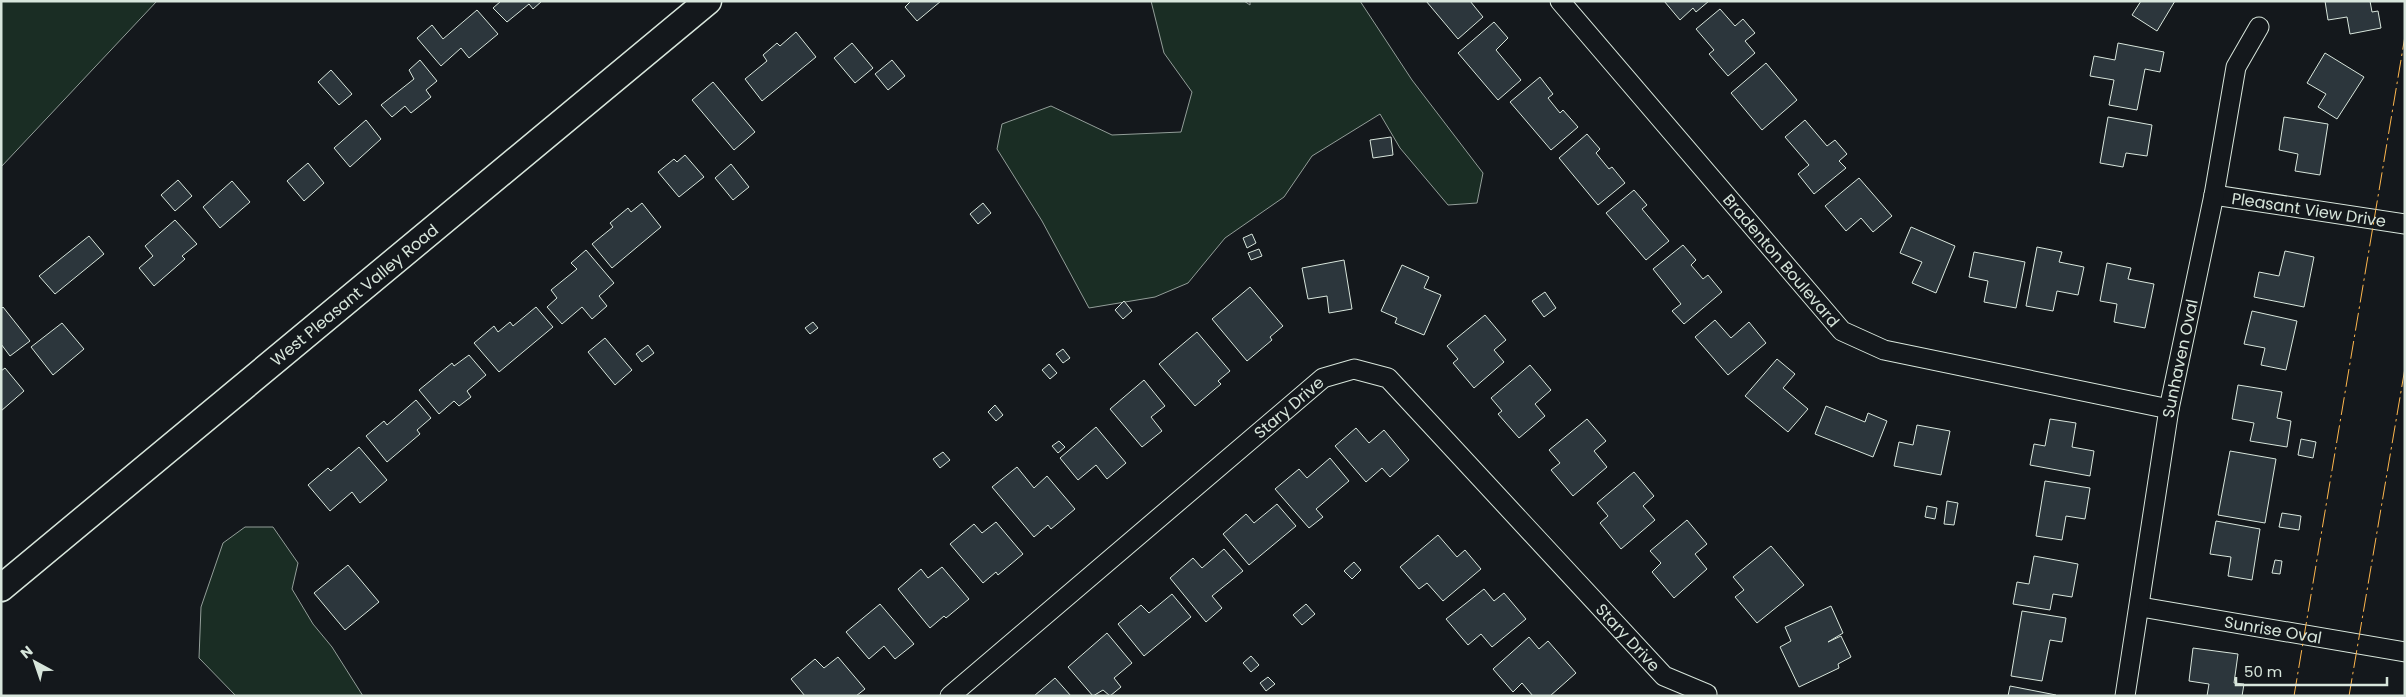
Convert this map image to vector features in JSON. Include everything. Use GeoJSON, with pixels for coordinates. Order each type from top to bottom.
{"type":"FeatureCollection","features":[{"type":"Feature","properties":{"kind":"main road","name":"West Pleasant Valley Road"},"geometry":{"type":"LineString","coordinates":[[1,588],[708,1]]}},
{"type":"Feature","properties":{"kind":"street","name":"Bradenton Boulevard"},"geometry":{"type":"LineString","coordinates":[[1560,1],[1842,332],[1884,350],[2169,409]]}},
{"type":"Feature","properties":{"kind":"street","name":"Sunhaven Oval"},"geometry":{"type":"LineString","coordinates":[[2125,696],[2141,607],[2169,409],[2214,195],[2236,67],[2259,27]]}},
{"type":"Feature","properties":{"kind":"street","name":"Pleasant View Drive"},"geometry":{"type":"LineString","coordinates":[[2214,195],[2405,224]]}},
{"type":"Feature","properties":{"kind":"street","name":"Stary Drive"},"geometry":{"type":"LineString","coordinates":[[950,696],[1323,378],[1354,369],[1388,378],[1664,676],[1707,694]]}},
{"type":"Feature","properties":{"kind":"street","name":"Sunrise Oval"},"geometry":{"type":"LineString","coordinates":[[2141,607],[2405,652]]}},
{"type":"Feature","properties":{"kind":"green space"},"geometry":{"type":"Polygon","coordinates":[[[1,1],[157,1],[1,167],[1,1]]]}},
{"type":"Feature","properties":{"kind":"green space"},"geometry":{"type":"Polygon","coordinates":[[[1151,1],[1244,1],[1250,5],[1250,1],[1360,1],[1412,80],[1483,173],[1477,203],[1448,205],[1400,148],[1380,114],[1312,156],[1284,197],[1225,238],[1188,283],[1155,297],[1089,308],[1042,221],[997,149],[1002,124],[1051,106],[1112,135],[1181,132],[1192,92],[1164,53],[1151,1]]]}},
{"type":"Feature","properties":{"kind":"green space"},"geometry":{"type":"Polygon","coordinates":[[[245,527],[273,527],[298,563],[292,589],[313,624],[332,647],[363,696],[236,696],[199,658],[201,607],[223,543],[245,527]]]}},
{"type":"Feature","properties":{"kind":"building"},"geometry":{"type":"Polygon","coordinates":[[[501,1],[542,1],[533,9],[529,4],[507,22],[493,8],[501,1]]]}},
{"type":"Feature","properties":{"kind":"building"},"geometry":{"type":"Polygon","coordinates":[[[911,1],[941,1],[917,21],[905,7],[911,1]]]}},
{"type":"Feature","properties":{"kind":"building"},"geometry":{"type":"Polygon","coordinates":[[[1426,1],[1470,1],[1483,17],[1458,39],[1426,1]]]}},
{"type":"Feature","properties":{"kind":"building"},"geometry":{"type":"Polygon","coordinates":[[[1664,1],[1709,1],[1696,12],[1693,8],[1680,20],[1664,1]]]}},
{"type":"Feature","properties":{"kind":"building"},"geometry":{"type":"Polygon","coordinates":[[[2141,1],[2175,1],[2157,31],[2132,15],[2141,1]]]}},
{"type":"Feature","properties":{"kind":"building"},"geometry":{"type":"Polygon","coordinates":[[[2325,1],[2370,1],[2372,12],[2378,11],[2381,28],[2350,34],[2347,17],[2328,20],[2325,1]]]}},
{"type":"Feature","properties":{"kind":"building"},"geometry":{"type":"Polygon","coordinates":[[[1720,9],[1735,26],[1743,19],[1755,33],[1745,41],[1755,53],[1728,76],[1709,54],[1714,50],[1696,29],[1720,9]]]}},
{"type":"Feature","properties":{"kind":"building"},"geometry":{"type":"Polygon","coordinates":[[[477,10],[498,34],[469,58],[461,48],[441,66],[417,38],[432,25],[443,39],[477,10]]]}},
{"type":"Feature","properties":{"kind":"building"},"geometry":{"type":"Polygon","coordinates":[[[1494,22],[1508,38],[1496,50],[1521,80],[1498,100],[1458,53],[1494,22]]]}},
{"type":"Feature","properties":{"kind":"building"},"geometry":{"type":"Polygon","coordinates":[[[796,32],[816,57],[762,101],[745,79],[767,61],[763,55],[777,43],[780,46],[796,32]]]}},
{"type":"Feature","properties":{"kind":"building"},"geometry":{"type":"Polygon","coordinates":[[[852,43],[873,68],[855,83],[834,58],[852,43]]]}},
{"type":"Feature","properties":{"kind":"building"},"geometry":{"type":"Polygon","coordinates":[[[2118,43],[2164,52],[2160,72],[2145,69],[2137,110],[2109,105],[2114,80],[2090,76],[2094,56],[2115,60],[2118,43]]]}},
{"type":"Feature","properties":{"kind":"building"},"geometry":{"type":"Polygon","coordinates":[[[2325,53],[2364,77],[2337,119],[2318,107],[2326,94],[2307,83],[2325,53]]]}},
{"type":"Feature","properties":{"kind":"building"},"geometry":{"type":"Polygon","coordinates":[[[420,60],[437,81],[426,90],[431,97],[411,113],[405,106],[392,117],[381,105],[414,79],[409,70],[420,60]]]}},
{"type":"Feature","properties":{"kind":"building"},"geometry":{"type":"Polygon","coordinates":[[[892,60],[905,76],[888,90],[875,74],[892,60]]]}},
{"type":"Feature","properties":{"kind":"building"},"geometry":{"type":"Polygon","coordinates":[[[1766,63],[1797,100],[1762,130],[1731,93],[1766,63]]]}},
{"type":"Feature","properties":{"kind":"building"},"geometry":{"type":"Polygon","coordinates":[[[331,70],[352,94],[339,105],[318,82],[331,70]]]}},
{"type":"Feature","properties":{"kind":"building"},"geometry":{"type":"Polygon","coordinates":[[[1540,77],[1553,94],[1548,98],[1560,113],[1563,110],[1578,127],[1551,150],[1510,102],[1540,77]]]}},
{"type":"Feature","properties":{"kind":"building"},"geometry":{"type":"Polygon","coordinates":[[[713,82],[755,132],[734,150],[692,100],[713,82]]]}},
{"type":"Feature","properties":{"kind":"building"},"geometry":{"type":"Polygon","coordinates":[[[2108,117],[2152,125],[2147,156],[2126,153],[2123,167],[2100,163],[2108,117]]]}},
{"type":"Feature","properties":{"kind":"building"},"geometry":{"type":"Polygon","coordinates":[[[2284,117],[2328,124],[2320,175],[2295,171],[2298,154],[2279,150],[2284,117]]]}},
{"type":"Feature","properties":{"kind":"building"},"geometry":{"type":"Polygon","coordinates":[[[366,120],[381,139],[350,167],[334,148],[366,120]]]}},
{"type":"Feature","properties":{"kind":"building"},"geometry":{"type":"Polygon","coordinates":[[[1805,120],[1827,146],[1835,140],[1847,154],[1839,161],[1846,168],[1814,194],[1798,174],[1809,165],[1785,137],[1805,120]]]}},
{"type":"Feature","properties":{"kind":"building"},"geometry":{"type":"Polygon","coordinates":[[[1587,134],[1600,149],[1596,153],[1609,169],[1612,167],[1625,183],[1598,205],[1559,158],[1587,134]]]}},
{"type":"Feature","properties":{"kind":"building"},"geometry":{"type":"Polygon","coordinates":[[[1391,137],[1393,155],[1373,158],[1370,140],[1391,137]]]}},
{"type":"Feature","properties":{"kind":"building"},"geometry":{"type":"Polygon","coordinates":[[[685,155],[704,177],[679,197],[658,172],[674,159],[677,162],[685,155]]]}},
{"type":"Feature","properties":{"kind":"building"},"geometry":{"type":"Polygon","coordinates":[[[308,163],[324,183],[304,201],[287,181],[308,163]]]}},
{"type":"Feature","properties":{"kind":"building"},"geometry":{"type":"Polygon","coordinates":[[[731,164],[749,187],[733,200],[715,178],[731,164]]]}},
{"type":"Feature","properties":{"kind":"building"},"geometry":{"type":"Polygon","coordinates":[[[1859,178],[1892,216],[1873,232],[1861,218],[1846,231],[1825,206],[1859,178]]]}},
{"type":"Feature","properties":{"kind":"building"},"geometry":{"type":"Polygon","coordinates":[[[178,180],[192,196],[175,211],[161,195],[178,180]]]}},
{"type":"Feature","properties":{"kind":"building"},"geometry":{"type":"Polygon","coordinates":[[[232,181],[250,202],[220,228],[203,207],[232,181]]]}},
{"type":"Feature","properties":{"kind":"building"},"geometry":{"type":"Polygon","coordinates":[[[1634,190],[1647,205],[1642,209],[1669,241],[1646,260],[1606,213],[1634,190]]]}},
{"type":"Feature","properties":{"kind":"building"},"geometry":{"type":"Polygon","coordinates":[[[642,203],[661,227],[612,268],[592,244],[613,227],[610,223],[628,208],[631,212],[642,203]]]}},
{"type":"Feature","properties":{"kind":"building"},"geometry":{"type":"Polygon","coordinates":[[[983,203],[991,213],[978,224],[970,214],[983,203]]]}},
{"type":"Feature","properties":{"kind":"building"},"geometry":{"type":"Polygon","coordinates":[[[175,220],[197,244],[182,256],[185,259],[154,286],[139,268],[153,256],[145,246],[175,220]]]}},
{"type":"Feature","properties":{"kind":"building"},"geometry":{"type":"Polygon","coordinates":[[[1911,227],[1955,246],[1936,293],[1912,283],[1922,262],[1900,253],[1911,227]]]}},
{"type":"Feature","properties":{"kind":"building"},"geometry":{"type":"Polygon","coordinates":[[[1252,234],[1256,243],[1247,248],[1243,238],[1252,234]]]}},
{"type":"Feature","properties":{"kind":"building"},"geometry":{"type":"Polygon","coordinates":[[[89,236],[104,254],[55,294],[39,276],[89,236]]]}},
{"type":"Feature","properties":{"kind":"building"},"geometry":{"type":"Polygon","coordinates":[[[1683,245],[1696,260],[1691,265],[1703,279],[1708,275],[1722,292],[1684,324],[1672,311],[1681,304],[1653,269],[1683,245]]]}},
{"type":"Feature","properties":{"kind":"building"},"geometry":{"type":"Polygon","coordinates":[[[2037,247],[2062,252],[2059,262],[2084,267],[2078,295],[2057,291],[2053,311],[2026,306],[2037,247]]]}},
{"type":"Feature","properties":{"kind":"building"},"geometry":{"type":"Polygon","coordinates":[[[1259,249],[1262,256],[1251,260],[1248,253],[1259,249]]]}},
{"type":"Feature","properties":{"kind":"building"},"geometry":{"type":"Polygon","coordinates":[[[586,250],[614,283],[599,296],[607,306],[592,319],[582,307],[562,324],[547,307],[557,298],[551,290],[577,269],[571,263],[586,250]]]}},
{"type":"Feature","properties":{"kind":"building"},"geometry":{"type":"Polygon","coordinates":[[[2285,251],[2314,257],[2304,307],[2254,297],[2259,272],[2279,276],[2285,251]]]}},
{"type":"Feature","properties":{"kind":"building"},"geometry":{"type":"Polygon","coordinates":[[[1974,252],[2025,262],[2016,308],[1984,302],[1988,281],[1969,277],[1974,252]]]}},
{"type":"Feature","properties":{"kind":"building"},"geometry":{"type":"Polygon","coordinates":[[[1344,260],[1352,309],[1329,313],[1327,296],[1308,299],[1302,268],[1344,260]]]}},
{"type":"Feature","properties":{"kind":"building"},"geometry":{"type":"Polygon","coordinates":[[[2107,263],[2131,268],[2128,279],[2154,284],[2145,328],[2114,322],[2117,304],[2100,301],[2107,263]]]}},
{"type":"Feature","properties":{"kind":"building"},"geometry":{"type":"Polygon","coordinates":[[[1402,265],[1429,277],[1424,288],[1441,295],[1424,335],[1395,323],[1397,318],[1381,311],[1402,265]]]}},
{"type":"Feature","properties":{"kind":"building"},"geometry":{"type":"Polygon","coordinates":[[[1250,287],[1283,326],[1270,337],[1272,340],[1247,361],[1212,319],[1250,287]]]}},
{"type":"Feature","properties":{"kind":"building"},"geometry":{"type":"Polygon","coordinates":[[[1545,292],[1556,308],[1544,317],[1532,301],[1545,292]]]}},
{"type":"Feature","properties":{"kind":"building"},"geometry":{"type":"Polygon","coordinates":[[[1124,301],[1132,311],[1123,319],[1115,310],[1124,301]]]}},
{"type":"Feature","properties":{"kind":"building"},"geometry":{"type":"Polygon","coordinates":[[[3,307],[30,341],[10,356],[1,344],[1,309],[3,307]]]}},
{"type":"Feature","properties":{"kind":"building"},"geometry":{"type":"Polygon","coordinates":[[[536,307],[553,327],[499,372],[474,343],[494,326],[498,332],[510,322],[513,326],[536,307]]]}},
{"type":"Feature","properties":{"kind":"building"},"geometry":{"type":"Polygon","coordinates":[[[2252,311],[2297,321],[2286,370],[2261,365],[2265,348],[2244,344],[2252,311]]]}},
{"type":"Feature","properties":{"kind":"building"},"geometry":{"type":"Polygon","coordinates":[[[1485,315],[1506,340],[1494,350],[1504,362],[1474,388],[1453,363],[1458,359],[1447,346],[1485,315]]]}},
{"type":"Feature","properties":{"kind":"building"},"geometry":{"type":"Polygon","coordinates":[[[1715,320],[1731,338],[1749,322],[1766,343],[1728,375],[1695,337],[1715,320]]]}},
{"type":"Feature","properties":{"kind":"building"},"geometry":{"type":"Polygon","coordinates":[[[813,322],[818,328],[810,334],[805,328],[813,322]]]}},
{"type":"Feature","properties":{"kind":"building"},"geometry":{"type":"Polygon","coordinates":[[[62,323],[84,349],[53,375],[31,347],[62,323]]]}},
{"type":"Feature","properties":{"kind":"building"},"geometry":{"type":"Polygon","coordinates":[[[1197,332],[1230,371],[1218,381],[1221,384],[1195,406],[1159,364],[1197,332]]]}},
{"type":"Feature","properties":{"kind":"building"},"geometry":{"type":"Polygon","coordinates":[[[605,338],[632,370],[615,385],[588,352],[605,338]]]}},
{"type":"Feature","properties":{"kind":"building"},"geometry":{"type":"Polygon","coordinates":[[[648,345],[654,353],[642,362],[636,354],[648,345]]]}},
{"type":"Feature","properties":{"kind":"building"},"geometry":{"type":"Polygon","coordinates":[[[1063,349],[1070,358],[1063,363],[1056,354],[1063,349]]]}},
{"type":"Feature","properties":{"kind":"building"},"geometry":{"type":"Polygon","coordinates":[[[469,355],[486,375],[467,391],[471,397],[459,406],[454,401],[439,414],[419,390],[452,363],[454,366],[469,355]]]}},
{"type":"Feature","properties":{"kind":"building"},"geometry":{"type":"Polygon","coordinates":[[[1777,359],[1795,374],[1783,388],[1808,409],[1788,432],[1745,396],[1777,359]]]}},
{"type":"Feature","properties":{"kind":"building"},"geometry":{"type":"Polygon","coordinates":[[[1049,364],[1057,373],[1050,379],[1042,370],[1049,364]]]}},
{"type":"Feature","properties":{"kind":"building"},"geometry":{"type":"Polygon","coordinates":[[[1530,365],[1551,390],[1535,404],[1545,416],[1519,438],[1498,414],[1502,411],[1491,398],[1530,365]]]}},
{"type":"Feature","properties":{"kind":"building"},"geometry":{"type":"Polygon","coordinates":[[[5,368],[24,391],[1,411],[1,371],[5,368]]]}},
{"type":"Feature","properties":{"kind":"building"},"geometry":{"type":"Polygon","coordinates":[[[1144,380],[1165,406],[1151,417],[1162,431],[1142,447],[1110,409],[1144,380]]]}},
{"type":"Feature","properties":{"kind":"building"},"geometry":{"type":"Polygon","coordinates":[[[2238,385],[2282,392],[2277,418],[2291,421],[2287,447],[2250,441],[2254,423],[2232,419],[2238,385]]]}},
{"type":"Feature","properties":{"kind":"building"},"geometry":{"type":"Polygon","coordinates":[[[416,400],[431,418],[417,430],[420,434],[387,462],[366,436],[384,421],[387,425],[416,400]]]}},
{"type":"Feature","properties":{"kind":"building"},"geometry":{"type":"Polygon","coordinates":[[[995,405],[1003,415],[996,421],[988,412],[995,405]]]}},
{"type":"Feature","properties":{"kind":"building"},"geometry":{"type":"Polygon","coordinates":[[[1826,406],[1865,422],[1868,413],[1887,421],[1873,457],[1815,434],[1826,406]]]}},
{"type":"Feature","properties":{"kind":"building"},"geometry":{"type":"Polygon","coordinates":[[[1587,419],[1606,441],[1594,451],[1607,467],[1573,496],[1551,470],[1560,463],[1549,450],[1587,419]]]}},
{"type":"Feature","properties":{"kind":"building"},"geometry":{"type":"Polygon","coordinates":[[[2050,419],[2076,423],[2072,447],[2094,451],[2090,476],[2030,465],[2034,444],[2045,446],[2050,419]]]}},
{"type":"Feature","properties":{"kind":"building"},"geometry":{"type":"Polygon","coordinates":[[[1917,425],[1950,431],[1941,475],[1894,466],[1899,442],[1913,445],[1917,425]]]}},
{"type":"Feature","properties":{"kind":"building"},"geometry":{"type":"Polygon","coordinates":[[[1096,427],[1126,463],[1107,479],[1096,465],[1078,480],[1060,458],[1096,427]]]}},
{"type":"Feature","properties":{"kind":"building"},"geometry":{"type":"Polygon","coordinates":[[[1356,428],[1369,443],[1384,430],[1409,460],[1390,477],[1382,468],[1366,482],[1335,446],[1356,428]]]}},
{"type":"Feature","properties":{"kind":"building"},"geometry":{"type":"Polygon","coordinates":[[[2301,439],[2316,442],[2313,458],[2298,455],[2301,439]]]}},
{"type":"Feature","properties":{"kind":"building"},"geometry":{"type":"Polygon","coordinates":[[[1059,441],[1065,447],[1058,453],[1052,446],[1059,441]]]}},
{"type":"Feature","properties":{"kind":"building"},"geometry":{"type":"Polygon","coordinates":[[[359,447],[387,480],[360,503],[352,492],[330,511],[308,485],[328,468],[331,471],[359,447]]]}},
{"type":"Feature","properties":{"kind":"building"},"geometry":{"type":"Polygon","coordinates":[[[2230,451],[2276,459],[2265,523],[2218,515],[2230,451]]]}},
{"type":"Feature","properties":{"kind":"building"},"geometry":{"type":"Polygon","coordinates":[[[943,452],[950,460],[940,468],[933,459],[943,452]]]}},
{"type":"Feature","properties":{"kind":"building"},"geometry":{"type":"Polygon","coordinates":[[[1330,458],[1349,481],[1316,509],[1323,517],[1309,528],[1275,489],[1299,469],[1307,478],[1330,458]]]}},
{"type":"Feature","properties":{"kind":"building"},"geometry":{"type":"Polygon","coordinates":[[[1017,467],[1034,488],[1047,476],[1075,509],[1051,529],[1048,525],[1034,537],[992,487],[1017,467]]]}},
{"type":"Feature","properties":{"kind":"building"},"geometry":{"type":"Polygon","coordinates":[[[1634,472],[1654,496],[1643,506],[1655,520],[1621,549],[1600,523],[1608,516],[1597,503],[1634,472]]]}},
{"type":"Feature","properties":{"kind":"building"},"geometry":{"type":"Polygon","coordinates":[[[2045,481],[2090,488],[2085,519],[2066,516],[2062,540],[2036,536],[2045,481]]]}},
{"type":"Feature","properties":{"kind":"building"},"geometry":{"type":"Polygon","coordinates":[[[1947,501],[1958,503],[1954,525],[1944,524],[1947,501]]]}},
{"type":"Feature","properties":{"kind":"building"},"geometry":{"type":"Polygon","coordinates":[[[1277,504],[1296,526],[1249,565],[1223,534],[1246,514],[1254,523],[1277,504]]]}},
{"type":"Feature","properties":{"kind":"building"},"geometry":{"type":"Polygon","coordinates":[[[1927,506],[1937,508],[1935,519],[1925,517],[1927,506]]]}},
{"type":"Feature","properties":{"kind":"building"},"geometry":{"type":"Polygon","coordinates":[[[2282,513],[2301,516],[2299,530],[2279,527],[2282,513]]]}},
{"type":"Feature","properties":{"kind":"building"},"geometry":{"type":"Polygon","coordinates":[[[1687,520],[1707,544],[1695,554],[1707,569],[1674,598],[1652,572],[1661,563],[1650,551],[1687,520]]]}},
{"type":"Feature","properties":{"kind":"building"},"geometry":{"type":"Polygon","coordinates":[[[2216,521],[2260,529],[2252,580],[2228,576],[2231,557],[2210,554],[2216,521]]]}},
{"type":"Feature","properties":{"kind":"building"},"geometry":{"type":"Polygon","coordinates":[[[996,522],[1023,554],[998,575],[996,572],[983,583],[950,544],[974,524],[982,533],[996,522]]]}},
{"type":"Feature","properties":{"kind":"building"},"geometry":{"type":"Polygon","coordinates":[[[1438,535],[1457,557],[1465,550],[1481,569],[1443,601],[1427,583],[1419,589],[1400,567],[1438,535]]]}},
{"type":"Feature","properties":{"kind":"building"},"geometry":{"type":"Polygon","coordinates":[[[1771,546],[1804,585],[1757,623],[1735,597],[1744,590],[1733,577],[1771,546]]]}},
{"type":"Feature","properties":{"kind":"building"},"geometry":{"type":"Polygon","coordinates":[[[1224,549],[1243,571],[1212,596],[1222,608],[1206,622],[1170,578],[1193,558],[1202,568],[1224,549]]]}},
{"type":"Feature","properties":{"kind":"building"},"geometry":{"type":"Polygon","coordinates":[[[2034,556],[2078,564],[2072,597],[2053,594],[2050,610],[2013,604],[2017,582],[2029,584],[2034,556]]]}},
{"type":"Feature","properties":{"kind":"building"},"geometry":{"type":"Polygon","coordinates":[[[2275,560],[2282,561],[2280,574],[2272,573],[2275,560]]]}},
{"type":"Feature","properties":{"kind":"building"},"geometry":{"type":"Polygon","coordinates":[[[1354,562],[1361,570],[1352,579],[1344,571],[1354,562]]]}},
{"type":"Feature","properties":{"kind":"building"},"geometry":{"type":"Polygon","coordinates":[[[348,565],[379,602],[345,630],[314,593],[348,565]]]}},
{"type":"Feature","properties":{"kind":"building"},"geometry":{"type":"Polygon","coordinates":[[[942,567],[969,599],[946,618],[944,616],[930,628],[898,589],[921,569],[928,578],[942,567]]]}},
{"type":"Feature","properties":{"kind":"building"},"geometry":{"type":"Polygon","coordinates":[[[1484,589],[1494,601],[1504,593],[1526,619],[1492,647],[1481,634],[1468,645],[1446,619],[1484,589]]]}},
{"type":"Feature","properties":{"kind":"building"},"geometry":{"type":"Polygon","coordinates":[[[1172,594],[1191,617],[1144,656],[1118,624],[1141,605],[1149,613],[1172,594]]]}},
{"type":"Feature","properties":{"kind":"building"},"geometry":{"type":"Polygon","coordinates":[[[880,604],[914,644],[895,659],[884,646],[869,659],[846,632],[880,604]]]}},
{"type":"Feature","properties":{"kind":"building"},"geometry":{"type":"Polygon","coordinates":[[[1306,604],[1315,614],[1302,625],[1293,615],[1306,604]]]}},
{"type":"Feature","properties":{"kind":"building"},"geometry":{"type":"Polygon","coordinates":[[[1831,606],[1843,633],[1828,642],[1841,636],[1851,657],[1838,664],[1839,668],[1799,687],[1780,647],[1791,641],[1785,627],[1831,606]]]}},
{"type":"Feature","properties":{"kind":"building"},"geometry":{"type":"Polygon","coordinates":[[[2022,611],[2066,618],[2062,642],[2050,640],[2042,681],[2011,676],[2022,611]]]}},
{"type":"Feature","properties":{"kind":"building"},"geometry":{"type":"Polygon","coordinates":[[[1107,633],[1132,663],[1114,678],[1121,687],[1110,696],[1103,690],[1093,696],[1068,667],[1107,633]]]}},
{"type":"Feature","properties":{"kind":"building"},"geometry":{"type":"Polygon","coordinates":[[[1529,637],[1539,649],[1548,641],[1576,673],[1550,696],[1533,696],[1522,683],[1513,692],[1493,669],[1529,637]]]}},
{"type":"Feature","properties":{"kind":"building"},"geometry":{"type":"Polygon","coordinates":[[[2193,648],[2238,654],[2234,683],[2244,684],[2242,696],[2207,696],[2209,684],[2189,681],[2193,648]]]}},
{"type":"Feature","properties":{"kind":"building"},"geometry":{"type":"Polygon","coordinates":[[[1251,656],[1259,665],[1251,672],[1243,663],[1251,656]]]}},
{"type":"Feature","properties":{"kind":"building"},"geometry":{"type":"Polygon","coordinates":[[[838,657],[865,689],[856,696],[805,696],[791,679],[815,659],[824,668],[838,657]]]}},
{"type":"Feature","properties":{"kind":"building"},"geometry":{"type":"Polygon","coordinates":[[[1268,677],[1275,684],[1266,691],[1260,683],[1268,677]]]}},
{"type":"Feature","properties":{"kind":"building"},"geometry":{"type":"Polygon","coordinates":[[[1055,678],[1071,696],[1034,696],[1055,678]]]}},
{"type":"Feature","properties":{"kind":"building"},"geometry":{"type":"Polygon","coordinates":[[[2010,686],[2056,695],[2056,696],[2008,696],[2010,686]]]}},
{"type":"Feature","properties":{"kind":"power"},"geometry":{"type":"LineString","coordinates":[[2294,696],[2405,36]]}},
{"type":"Feature","properties":{"kind":"power"},"geometry":{"type":"LineString","coordinates":[[2349,696],[2405,368]]}}]}
